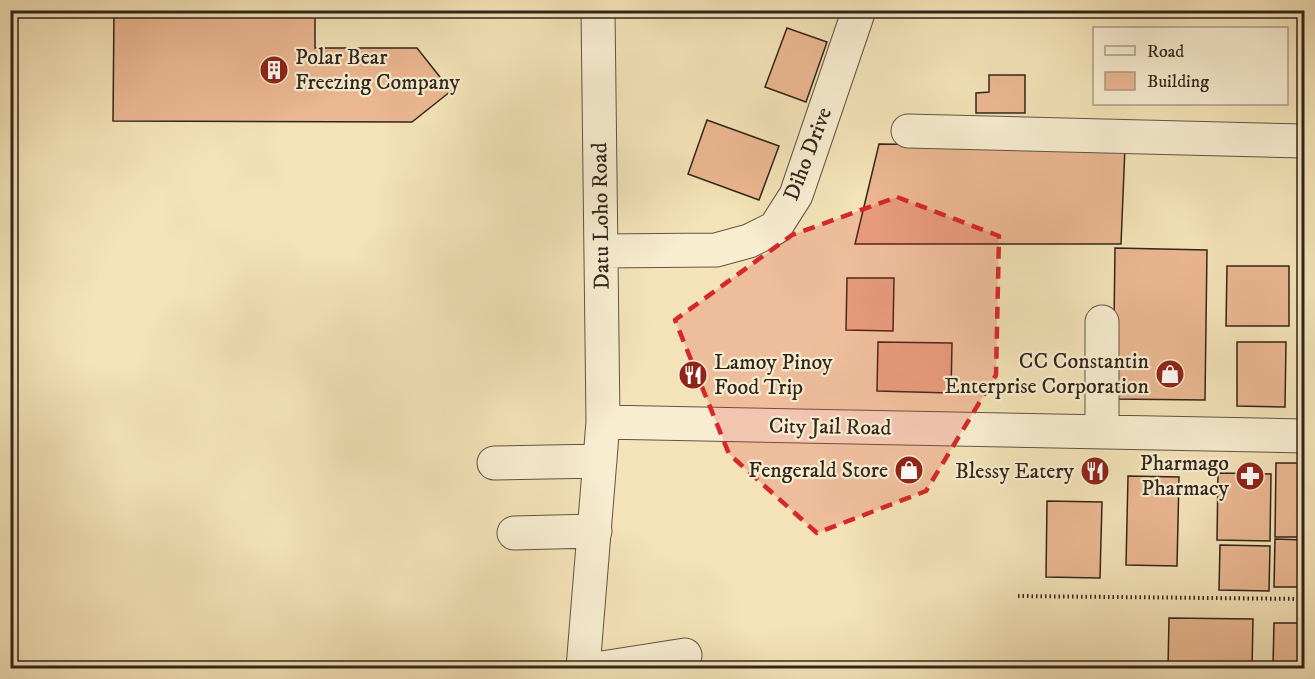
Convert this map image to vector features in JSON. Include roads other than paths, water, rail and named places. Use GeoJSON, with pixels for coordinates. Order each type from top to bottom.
{"type":"FeatureCollection","features":[{"type":"Feature","properties":{"kind":"street","name":"Datu Loho Road"},"geometry":{"type":"LineString","coordinates":[[598,10],[603,423]]}},
{"type":"Feature","properties":{"kind":"street","name":"Diho Drive"},"geometry":{"type":"LineString","coordinates":[[601,251],[716,250],[749,241],[775,228],[796,195],[859,10]]}},
{"type":"Feature","properties":{"kind":"street"},"geometry":{"type":"LineString","coordinates":[[908,131],[1305,141]]}},
{"type":"Feature","properties":{"kind":"street"},"geometry":{"type":"LineString","coordinates":[[1102,322],[1102,432]]}},
{"type":"Feature","properties":{"kind":"street"},"geometry":{"type":"LineString","coordinates":[[583,669],[603,423]]}},
{"type":"Feature","properties":{"kind":"street","name":"City Jail Road"},"geometry":{"type":"LineString","coordinates":[[603,423],[1305,436]]}},
{"type":"Feature","properties":{"kind":"street"},"geometry":{"type":"LineString","coordinates":[[494,463],[600,461]]}},
{"type":"Feature","properties":{"kind":"street"},"geometry":{"type":"LineString","coordinates":[[514,533],[595,531]]}},
{"type":"Feature","properties":{"kind":"street"},"geometry":{"type":"LineString","coordinates":[[602,669],[685,656]]}},
{"type":"Feature","properties":{"kind":"place","name":"Polar Bear Freezing Company"},"geometry":{"type":"Point","coordinates":[274,70]}},
{"type":"Feature","properties":{"kind":"place","name":"CC Constantin Enterprise Corporation"},"geometry":{"type":"Point","coordinates":[1170,374]}},
{"type":"Feature","properties":{"kind":"place","name":"Lamoy Pinoy Food Trip"},"geometry":{"type":"Point","coordinates":[693,375]}},
{"type":"Feature","properties":{"kind":"place","name":"Fengerald Store"},"geometry":{"type":"Point","coordinates":[909,470]}},
{"type":"Feature","properties":{"kind":"place","name":"Blessy Eatery"},"geometry":{"type":"Point","coordinates":[1095,471]}},
{"type":"Feature","properties":{"kind":"place","name":"Pharmago Pharmacy"},"geometry":{"type":"Point","coordinates":[1250,476]}}]}
